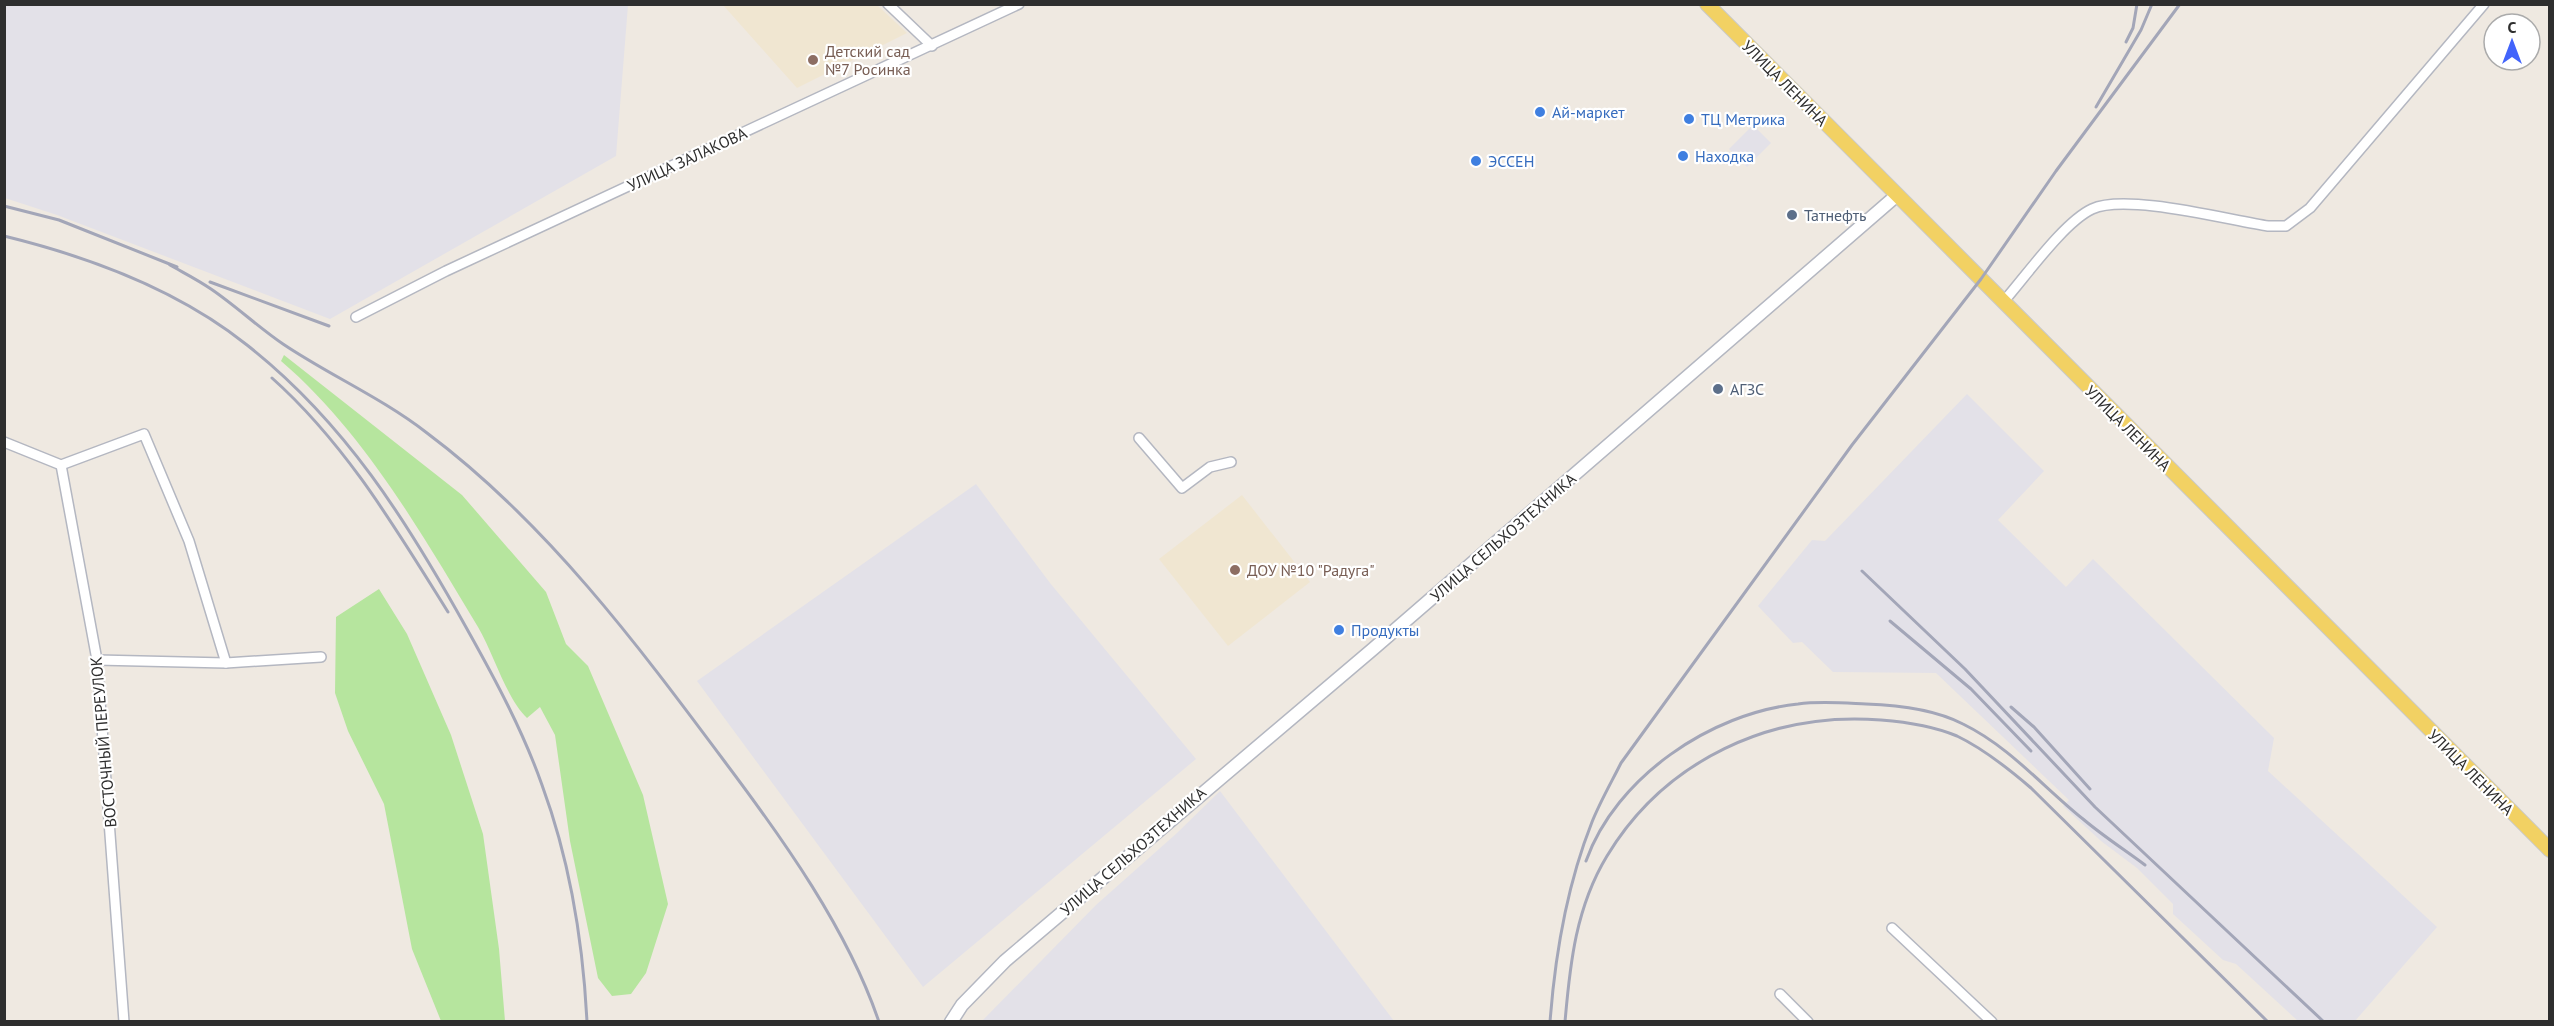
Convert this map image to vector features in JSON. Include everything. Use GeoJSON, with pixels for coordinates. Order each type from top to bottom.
{"type":"FeatureCollection","features":[{"type":"Feature","properties":{"kind":"main road","name":"УЛИЦА ЛЕНИНА"},"geometry":{"type":"LineString","coordinates":[[1707,4],[1896,196],[2004,301],[2092,393],[2550,850]]}},
{"type":"Feature","properties":{"kind":"street"},"geometry":{"type":"LineString","coordinates":[[888,4],[932,46]]}},
{"type":"Feature","properties":{"kind":"street","name":"УЛИЦА ЗАЛАКОВА"},"geometry":{"type":"LineString","coordinates":[[356,317],[446,271],[1019,4]]}},
{"type":"Feature","properties":{"kind":"street"},"geometry":{"type":"LineString","coordinates":[[2004,301],[2064,231],[2090,210],[2107,204],[2132,204],[2268,226],[2286,226],[2310,208],[2484,4]]}},
{"type":"Feature","properties":{"kind":"street","name":"УЛИЦА СЕЛЬХОЗТЕХНИКА"},"geometry":{"type":"LineString","coordinates":[[951,1022],[962,1005],[1011,956],[1373,649],[1896,196]]}},
{"type":"Feature","properties":{"kind":"street"},"geometry":{"type":"LineString","coordinates":[[4,442],[61,465],[144,434],[189,541],[225,663]]}},
{"type":"Feature","properties":{"kind":"street"},"geometry":{"type":"LineString","coordinates":[[1138,438],[1182,488],[1210,467],[1231,462]]}},
{"type":"Feature","properties":{"kind":"street","name":"ВОСТОЧНЫЙ ПЕРЕУЛОК"},"geometry":{"type":"LineString","coordinates":[[61,465],[97,660],[124,1022]]}},
{"type":"Feature","properties":{"kind":"street"},"geometry":{"type":"LineString","coordinates":[[97,660],[225,663],[321,657]]}},
{"type":"Feature","properties":{"kind":"street"},"geometry":{"type":"LineString","coordinates":[[1892,928],[1992,1022]]}},
{"type":"Feature","properties":{"kind":"street"},"geometry":{"type":"LineString","coordinates":[[1780,994],[1808,1022]]}},
{"type":"Feature","properties":{"kind":"shaded area"},"geometry":{"type":"Polygon","coordinates":[[[5,4],[628,5],[616,156],[330,319],[57,215],[5,198],[5,4]]]}},
{"type":"Feature","properties":{"kind":"shaded area","name":"Детский сад №7 Росинка"},"geometry":{"type":"Polygon","coordinates":[[[723,5],[877,5],[907,33],[797,88],[723,5]]]}},
{"type":"Feature","properties":{"kind":"shaded area"},"geometry":{"type":"Polygon","coordinates":[[[1753,125],[1771,143],[1747,167],[1729,149],[1753,125]]]}},
{"type":"Feature","properties":{"kind":"shaded area"},"geometry":{"type":"Polygon","coordinates":[[[1967,394],[2044,471],[1998,520],[2066,587],[2093,559],[2274,738],[2268,771],[2437,927],[2355,1021],[2298,1021],[2236,964],[2223,960],[2173,914],[2173,904],[2137,868],[2101,841],[2063,806],[2069,800],[1936,673],[1833,672],[1802,642],[1793,643],[1758,606],[1812,540],[1825,541],[1967,394]]]}},
{"type":"Feature","properties":{"kind":"shaded area"},"geometry":{"type":"Polygon","coordinates":[[[976,484],[1050,583],[1196,759],[923,987],[697,681],[976,484]]]}},
{"type":"Feature","properties":{"kind":"shaded area","name":"ДОУ №10 \"Радуга\""},"geometry":{"type":"Polygon","coordinates":[[[1242,495],[1310,582],[1228,646],[1159,559],[1242,495]]]}},
{"type":"Feature","properties":{"kind":"shaded area"},"geometry":{"type":"Polygon","coordinates":[[[1220,791],[1394,1021],[982,1021],[1096,905],[1177,833],[1220,791]]]}},
{"type":"Feature","properties":{"kind":"green space"},"geometry":{"type":"Polygon","coordinates":[[[284,355],[462,495],[546,592],[566,644],[588,666],[643,795],[668,904],[646,973],[631,994],[612,996],[598,978],[570,841],[555,735],[540,707],[527,718],[520,709],[506,688],[478,627],[390,486],[339,419],[281,361],[284,355]]]}},
{"type":"Feature","properties":{"kind":"green space"},"geometry":{"type":"Polygon","coordinates":[[[379,589],[407,634],[451,735],[483,834],[499,949],[505,1021],[441,1021],[412,949],[384,804],[348,731],[335,693],[336,617],[379,589]]]}},
{"type":"Feature","properties":{"kind":"railway"},"geometry":{"type":"LineString","coordinates":[[2126,42],[2133,28],[2137,4]]}},
{"type":"Feature","properties":{"kind":"railway"},"geometry":{"type":"LineString","coordinates":[[2096,107],[2141,30],[2152,4]]}},
{"type":"Feature","properties":{"kind":"railway"},"geometry":{"type":"LineString","coordinates":[[1550,1022],[1555,971],[1569,895],[1583,846],[1595,815],[1621,763],[1852,445],[1981,279],[2056,171],[2180,4]]}},
{"type":"Feature","properties":{"kind":"railway"},"geometry":{"type":"LineString","coordinates":[[4,206],[59,220],[177,267]]}},
{"type":"Feature","properties":{"kind":"railway"},"geometry":{"type":"LineString","coordinates":[[4,236],[68,254],[132,277],[192,307],[220,325],[282,375],[344,440],[371,475],[421,550],[467,629],[508,706],[534,765],[552,814],[574,902],[587,1022]]}},
{"type":"Feature","properties":{"kind":"railway"},"geometry":{"type":"LineString","coordinates":[[170,265],[211,289],[283,344],[410,420],[470,468],[550,545],[588,587],[658,673],[791,854],[850,953],[879,1022]]}},
{"type":"Feature","properties":{"kind":"railway"},"geometry":{"type":"LineString","coordinates":[[210,282],[329,326]]}},
{"type":"Feature","properties":{"kind":"railway"},"geometry":{"type":"LineString","coordinates":[[272,378],[299,404],[346,459],[389,519],[448,612]]}},
{"type":"Feature","properties":{"kind":"railway"},"geometry":{"type":"LineString","coordinates":[[1862,571],[1965,669],[2095,807],[2324,1022]]}},
{"type":"Feature","properties":{"kind":"railway"},"geometry":{"type":"LineString","coordinates":[[1890,621],[1971,689],[2031,751]]}},
{"type":"Feature","properties":{"kind":"railway"},"geometry":{"type":"LineString","coordinates":[[1586,861],[1600,831],[1620,802],[1643,777],[1671,754],[1701,735],[1732,721],[1765,710],[1823,702],[1903,707],[1928,711],[1963,724],[1996,744],[2068,807],[2145,865]]}},
{"type":"Feature","properties":{"kind":"railway"},"geometry":{"type":"LineString","coordinates":[[2011,707],[2034,727],[2090,789]]}},
{"type":"Feature","properties":{"kind":"railway"},"geometry":{"type":"LineString","coordinates":[[1565,1022],[1572,957],[1581,915],[1596,875],[1631,822],[1659,793],[1690,768],[1724,749],[1761,734],[1800,724],[1840,719],[1881,720],[1929,727],[1957,736],[1996,760],[2031,788],[2268,1022]]}},
{"type":"Feature","properties":{"kind":"place","name":"Детский сад №7 Росинка"},"geometry":{"type":"Point","coordinates":[813,60]}},
{"type":"Feature","properties":{"kind":"place","name":"Ай-маркет"},"geometry":{"type":"Point","coordinates":[1540,112]}},
{"type":"Feature","properties":{"kind":"place","name":"ТЦ Метрика"},"geometry":{"type":"Point","coordinates":[1689,119]}},
{"type":"Feature","properties":{"kind":"place","name":"Находка"},"geometry":{"type":"Point","coordinates":[1683,156]}},
{"type":"Feature","properties":{"kind":"place","name":"ЭССЕН"},"geometry":{"type":"Point","coordinates":[1476,161]}},
{"type":"Feature","properties":{"kind":"place","name":"Татнефть"},"geometry":{"type":"Point","coordinates":[1792,215]}},
{"type":"Feature","properties":{"kind":"place","name":"АГЗС"},"geometry":{"type":"Point","coordinates":[1718,389]}},
{"type":"Feature","properties":{"kind":"place","name":"ДОУ №10 \"Радуга\""},"geometry":{"type":"Point","coordinates":[1235,570]}},
{"type":"Feature","properties":{"kind":"place","name":"Продукты"},"geometry":{"type":"Point","coordinates":[1339,630]}}]}
